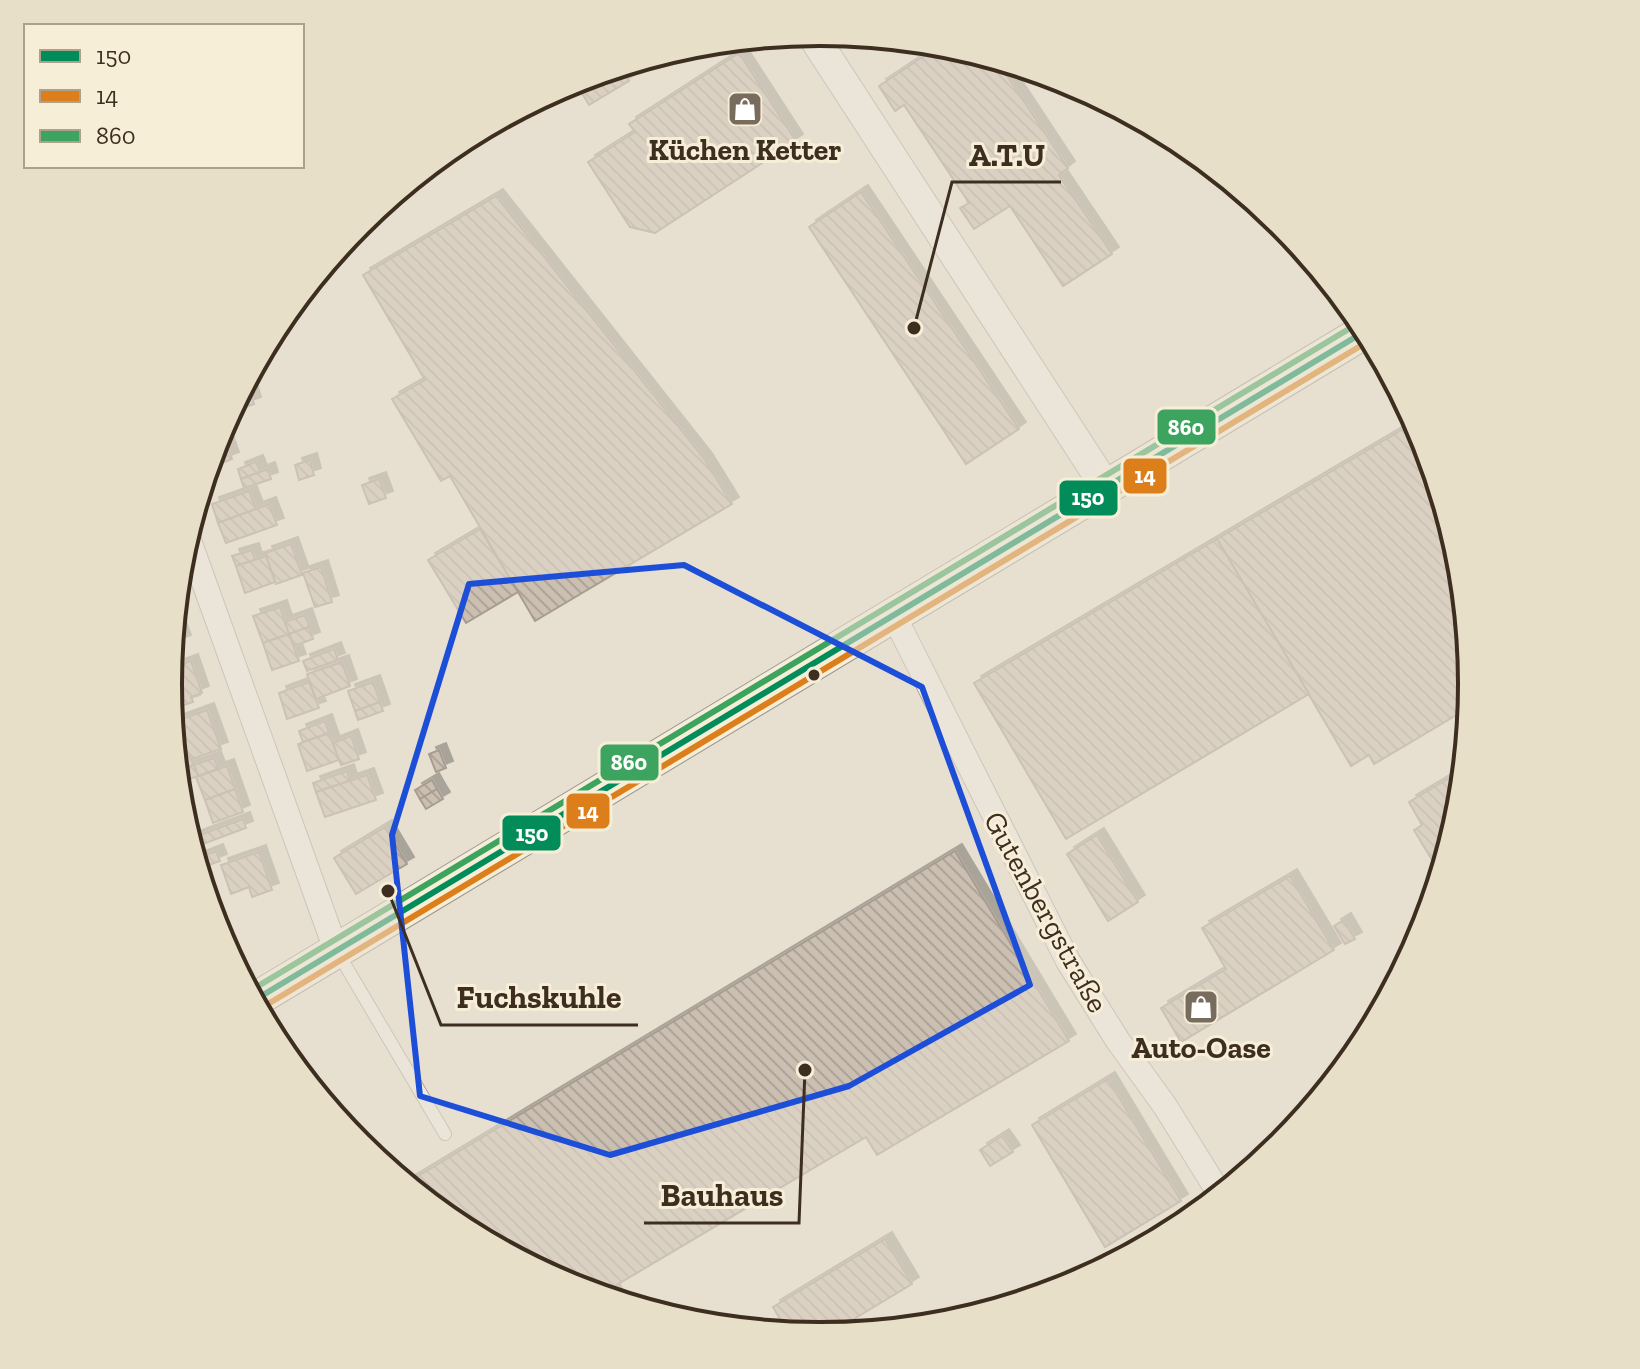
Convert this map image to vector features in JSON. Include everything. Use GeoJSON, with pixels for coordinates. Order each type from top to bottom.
{"type":"FeatureCollection","features":[{"type":"Feature","properties":{"kind":"main road"},"geometry":{"type":"LineString","coordinates":[[262,995],[1355,337]]}},
{"type":"Feature","properties":{"kind":"street"},"geometry":{"type":"LineString","coordinates":[[819,46],[1106,487]]}},
{"type":"Feature","properties":{"kind":"street"},"geometry":{"type":"LineString","coordinates":[[195,557],[336,950]]}},
{"type":"Feature","properties":{"kind":"street","name":"Gutenbergstraße"},"geometry":{"type":"LineString","coordinates":[[893,614],[1068,961],[1215,1186]]}},
{"type":"Feature","properties":{"kind":"lane"},"geometry":{"type":"LineString","coordinates":[[336,950],[445,1134]]}},
{"type":"Feature","properties":{"kind":"highlighted area"},"geometry":{"type":"Polygon","coordinates":[[[684,565],[922,687],[1030,985],[849,1086],[610,1155],[420,1096],[392,835],[469,584],[684,565]]]}},
{"type":"Feature","properties":{"kind":"building"},"geometry":{"type":"Polygon","coordinates":[[[739,53],[796,141],[655,233],[630,227],[588,162],[635,132],[629,124],[739,53]]]}},
{"type":"Feature","properties":{"kind":"building"},"geometry":{"type":"Polygon","coordinates":[[[926,55],[1006,74],[1068,168],[1059,175],[1112,254],[1063,286],[1010,206],[974,229],[960,208],[969,203],[904,105],[895,111],[879,86],[926,55]]]}},
{"type":"Feature","properties":{"kind":"building"},"geometry":{"type":"Polygon","coordinates":[[[626,77],[629,81],[589,105],[582,93],[626,77]]]}},
{"type":"Feature","properties":{"kind":"building"},"geometry":{"type":"Polygon","coordinates":[[[861,192],[1019,429],[966,464],[809,227],[861,192]]]}},
{"type":"Feature","properties":{"kind":"building"},"geometry":{"type":"Polygon","coordinates":[[[496,196],[705,460],[732,504],[535,621],[450,476],[441,481],[392,399],[425,380],[363,275],[496,196]]]}},
{"type":"Feature","properties":{"kind":"building"},"geometry":{"type":"Polygon","coordinates":[[[251,394],[254,404],[245,407],[251,394]]]}},
{"type":"Feature","properties":{"kind":"building"},"geometry":{"type":"Polygon","coordinates":[[[1405,428],[1425,479],[1446,560],[1457,643],[1457,715],[1374,764],[1369,755],[1351,766],[1217,539],[1405,428]]]}},
{"type":"Feature","properties":{"kind":"building"},"geometry":{"type":"Polygon","coordinates":[[[228,446],[232,459],[221,463],[228,446]]]}},
{"type":"Feature","properties":{"kind":"building"},"geometry":{"type":"Polygon","coordinates":[[[310,460],[314,475],[299,480],[295,465],[310,460]]]}},
{"type":"Feature","properties":{"kind":"building"},"geometry":{"type":"Polygon","coordinates":[[[256,462],[260,472],[241,479],[238,469],[256,462]]]}},
{"type":"Feature","properties":{"kind":"building"},"geometry":{"type":"Polygon","coordinates":[[[268,469],[271,479],[244,488],[241,479],[268,469]]]}},
{"type":"Feature","properties":{"kind":"building"},"geometry":{"type":"Polygon","coordinates":[[[379,479],[386,498],[369,504],[362,485],[379,479]]]}},
{"type":"Feature","properties":{"kind":"building"},"geometry":{"type":"Polygon","coordinates":[[[249,491],[256,509],[218,523],[212,504],[249,491]]]}},
{"type":"Feature","properties":{"kind":"building"},"geometry":{"type":"Polygon","coordinates":[[[269,504],[277,525],[226,543],[218,523],[269,504]]]}},
{"type":"Feature","properties":{"kind":"building"},"geometry":{"type":"Polygon","coordinates":[[[480,529],[518,592],[466,623],[428,560],[480,529]]]}},
{"type":"Feature","properties":{"kind":"building"},"geometry":{"type":"Polygon","coordinates":[[[1217,539],[1309,694],[1066,839],[974,683],[1217,539]]]}},
{"type":"Feature","properties":{"kind":"building"},"geometry":{"type":"Polygon","coordinates":[[[291,544],[302,575],[276,584],[265,553],[291,544]]]}},
{"type":"Feature","properties":{"kind":"building"},"geometry":{"type":"Polygon","coordinates":[[[252,550],[255,560],[236,566],[232,556],[252,550]]]}},
{"type":"Feature","properties":{"kind":"building"},"geometry":{"type":"Polygon","coordinates":[[[266,556],[275,582],[245,593],[236,566],[266,556]]]}},
{"type":"Feature","properties":{"kind":"building"},"geometry":{"type":"Polygon","coordinates":[[[321,567],[332,602],[315,607],[303,573],[321,567]]]}},
{"type":"Feature","properties":{"kind":"building"},"geometry":{"type":"Polygon","coordinates":[[[280,607],[289,634],[263,643],[253,616],[280,607]]]}},
{"type":"Feature","properties":{"kind":"building"},"geometry":{"type":"Polygon","coordinates":[[[305,615],[309,627],[289,634],[285,622],[305,615]]]}},
{"type":"Feature","properties":{"kind":"building"},"geometry":{"type":"Polygon","coordinates":[[[309,627],[313,639],[294,646],[289,634],[309,627]]]}},
{"type":"Feature","properties":{"kind":"building"},"geometry":{"type":"Polygon","coordinates":[[[289,634],[299,661],[272,670],[263,643],[289,634]]]}},
{"type":"Feature","properties":{"kind":"building"},"geometry":{"type":"Polygon","coordinates":[[[334,649],[338,660],[307,671],[303,661],[334,649]]]}},
{"type":"Feature","properties":{"kind":"building"},"geometry":{"type":"Polygon","coordinates":[[[191,661],[202,693],[191,697],[193,702],[183,706],[182,684],[182,664],[191,661]]]}},
{"type":"Feature","properties":{"kind":"building"},"geometry":{"type":"Polygon","coordinates":[[[342,662],[350,686],[316,699],[307,674],[342,662]]]}},
{"type":"Feature","properties":{"kind":"building"},"geometry":{"type":"Polygon","coordinates":[[[309,682],[319,708],[287,719],[279,693],[309,682]]]}},
{"type":"Feature","properties":{"kind":"building"},"geometry":{"type":"Polygon","coordinates":[[[373,682],[380,702],[355,711],[348,691],[373,682]]]}},
{"type":"Feature","properties":{"kind":"building"},"geometry":{"type":"Polygon","coordinates":[[[380,702],[383,711],[358,720],[355,711],[380,702]]]}},
{"type":"Feature","properties":{"kind":"building"},"geometry":{"type":"Polygon","coordinates":[[[207,710],[221,749],[189,760],[183,719],[207,710]]]}},
{"type":"Feature","properties":{"kind":"building"},"geometry":{"type":"Polygon","coordinates":[[[325,721],[329,733],[303,742],[299,731],[325,721]]]}},
{"type":"Feature","properties":{"kind":"building"},"geometry":{"type":"Polygon","coordinates":[[[329,733],[339,760],[307,771],[298,744],[329,733]]]}},
{"type":"Feature","properties":{"kind":"building"},"geometry":{"type":"Polygon","coordinates":[[[351,736],[359,759],[341,765],[333,743],[351,736]]]}},
{"type":"Feature","properties":{"kind":"building"},"geometry":{"type":"Polygon","coordinates":[[[185,750],[194,765],[187,767],[185,750]]]}},
{"type":"Feature","properties":{"kind":"building"},"geometry":{"type":"Polygon","coordinates":[[[439,750],[446,768],[436,772],[429,754],[439,750]]]}},
{"type":"Feature","properties":{"kind":"building"},"geometry":{"type":"Polygon","coordinates":[[[214,758],[218,769],[198,776],[194,765],[214,758]]]}},
{"type":"Feature","properties":{"kind":"building"},"geometry":{"type":"Polygon","coordinates":[[[194,765],[198,776],[189,779],[187,767],[194,765]]]}},
{"type":"Feature","properties":{"kind":"building"},"geometry":{"type":"Polygon","coordinates":[[[227,766],[235,789],[205,800],[196,777],[227,766]]]}},
{"type":"Feature","properties":{"kind":"building"},"geometry":{"type":"Polygon","coordinates":[[[347,771],[350,781],[316,792],[313,783],[347,771]]]}},
{"type":"Feature","properties":{"kind":"building"},"geometry":{"type":"Polygon","coordinates":[[[367,775],[376,800],[325,817],[316,792],[367,775]]]}},
{"type":"Feature","properties":{"kind":"building"},"geometry":{"type":"Polygon","coordinates":[[[1452,776],[1433,862],[1414,830],[1422,825],[1409,802],[1452,776]]]}},
{"type":"Feature","properties":{"kind":"building"},"geometry":{"type":"Polygon","coordinates":[[[432,780],[437,789],[420,799],[415,790],[432,780]]]}},
{"type":"Feature","properties":{"kind":"building"},"geometry":{"type":"Polygon","coordinates":[[[235,789],[243,812],[213,823],[205,800],[235,789]]]}},
{"type":"Feature","properties":{"kind":"building"},"geometry":{"type":"Polygon","coordinates":[[[437,789],[443,799],[426,809],[420,799],[437,789]]]}},
{"type":"Feature","properties":{"kind":"building"},"geometry":{"type":"Polygon","coordinates":[[[243,819],[246,828],[202,844],[200,835],[243,819]]]}},
{"type":"Feature","properties":{"kind":"building"},"geometry":{"type":"Polygon","coordinates":[[[385,827],[407,864],[356,894],[334,858],[385,827]]]}},
{"type":"Feature","properties":{"kind":"building"},"geometry":{"type":"Polygon","coordinates":[[[1097,835],[1138,902],[1108,921],[1067,854],[1097,835]]]}},
{"type":"Feature","properties":{"kind":"building"},"geometry":{"type":"Polygon","coordinates":[[[216,851],[220,861],[208,866],[205,855],[216,851]]]}},
{"type":"Feature","properties":{"kind":"building"},"geometry":{"type":"Polygon","coordinates":[[[955,851],[1069,1041],[877,1155],[866,1137],[612,1288],[538,1257],[501,1237],[415,1178],[955,851]]]}},
{"type":"Feature","properties":{"kind":"building"},"geometry":{"type":"Polygon","coordinates":[[[259,852],[272,890],[252,897],[249,887],[231,894],[221,865],[259,852]]]}},
{"type":"Feature","properties":{"kind":"building"},"geometry":{"type":"Polygon","coordinates":[[[1290,876],[1334,950],[1181,1042],[1161,1008],[1226,969],[1202,928],[1290,876]]]}},
{"type":"Feature","properties":{"kind":"building"},"geometry":{"type":"Polygon","coordinates":[[[1344,920],[1355,939],[1345,944],[1334,926],[1344,920]]]}},
{"type":"Feature","properties":{"kind":"building"},"geometry":{"type":"Polygon","coordinates":[[[1108,1079],[1181,1201],[1105,1247],[1032,1125],[1108,1079]]]}},
{"type":"Feature","properties":{"kind":"building"},"geometry":{"type":"Polygon","coordinates":[[[1002,1136],[1013,1152],[990,1166],[980,1150],[1002,1136]]]}},
{"type":"Feature","properties":{"kind":"building"},"geometry":{"type":"Polygon","coordinates":[[[885,1239],[912,1284],[848,1322],[782,1322],[773,1307],[885,1239]]]}},
{"type":"Feature","properties":{"kind":"transit line","name":"860"},"geometry":{"type":"LineString","coordinates":[[257,986],[1350,328]]}},
{"type":"Feature","properties":{"kind":"transit line","name":"150"},"geometry":{"type":"LineString","coordinates":[[262,995],[1355,337]]}},
{"type":"Feature","properties":{"kind":"transit line","name":"14"},"geometry":{"type":"LineString","coordinates":[[267,1004],[1361,346]]}},
{"type":"Feature","properties":{"kind":"place","name":"Küchen Ketter"},"geometry":{"type":"Point","coordinates":[745,109]}},
{"type":"Feature","properties":{"kind":"place","name":"A.T.U"},"geometry":{"type":"Point","coordinates":[914,328]}},
{"type":"Feature","properties":{"kind":"place","name":"Fuchskuhle"},"geometry":{"type":"Point","coordinates":[388,891]}},
{"type":"Feature","properties":{"kind":"place","name":"Auto-Oase"},"geometry":{"type":"Point","coordinates":[1201,1007]}},
{"type":"Feature","properties":{"kind":"place","name":"Bauhaus"},"geometry":{"type":"Point","coordinates":[805,1070]}}]}
